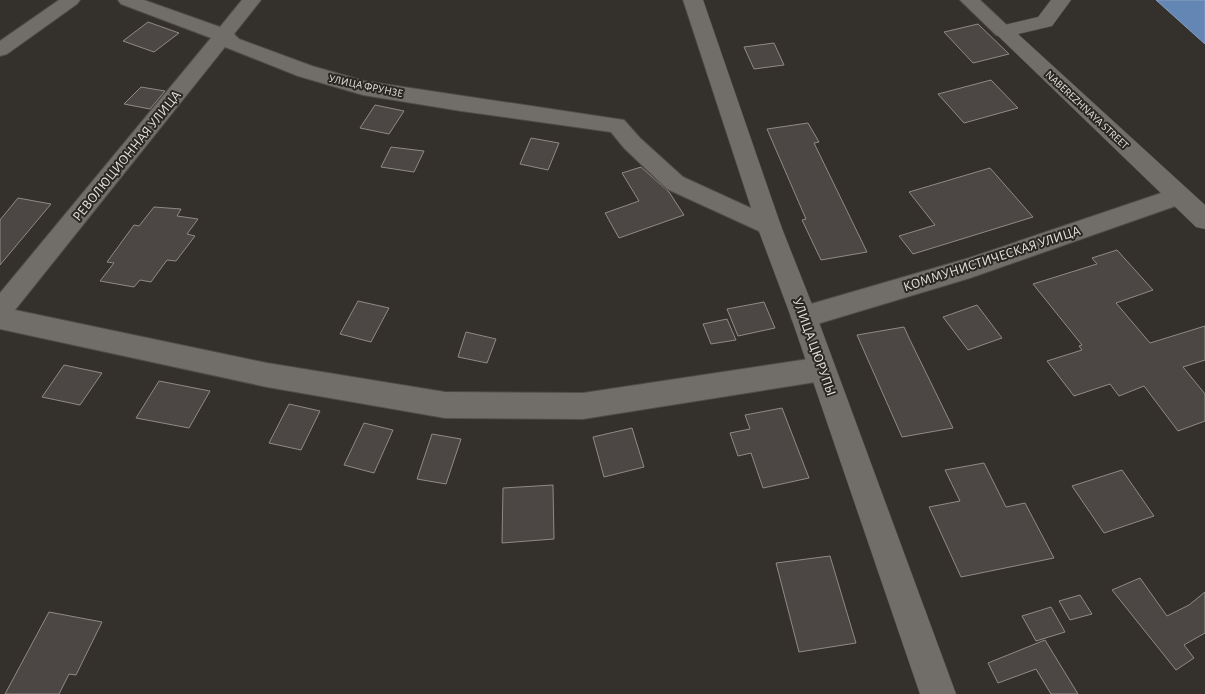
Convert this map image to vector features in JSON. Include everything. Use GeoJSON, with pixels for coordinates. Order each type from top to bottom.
{"type":"FeatureCollection","features":[{"type":"Feature","properties":{"kind":"main road","name":"УЛИЦА ЦЮРУПЫ"},"geometry":{"type":"LineString","coordinates":[[693,0],[769,226],[804,317],[938,694]]}},
{"type":"Feature","properties":{"kind":"main road"},"geometry":{"type":"LineString","coordinates":[[1003,31],[1045,22],[1061,0]]}},
{"type":"Feature","properties":{"kind":"main road","name":"NABEREZHNAYA STREET"},"geometry":{"type":"LineString","coordinates":[[1003,31],[1205,220]]}},
{"type":"Feature","properties":{"kind":"street"},"geometry":{"type":"LineString","coordinates":[[0,50],[71,0]]}},
{"type":"Feature","properties":{"kind":"street","name":"УЛИЦА ФРУНЗЕ"},"geometry":{"type":"LineString","coordinates":[[127,0],[225,36],[232,43],[305,71],[363,88],[617,126]]}},
{"type":"Feature","properties":{"kind":"street","name":"РЕВОЛЮЦИОННАЯ УЛИЦА"},"geometry":{"type":"LineString","coordinates":[[0,311],[225,36],[252,0]]}},
{"type":"Feature","properties":{"kind":"street","name":"NABEREZHNAYA STREET"},"geometry":{"type":"LineString","coordinates":[[968,0],[1003,31]]}},
{"type":"Feature","properties":{"kind":"street"},"geometry":{"type":"LineString","coordinates":[[617,126],[632,143],[675,183],[769,226]]}},
{"type":"Feature","properties":{"kind":"street","name":"КОММУНИСТИЧЕСКАЯ УЛИЦА"},"geometry":{"type":"LineString","coordinates":[[804,317],[970,268],[1179,196]]}},
{"type":"Feature","properties":{"kind":"street"},"geometry":{"type":"LineString","coordinates":[[0,318],[268,375],[445,405],[583,406],[822,370]]}},
{"type":"Feature","properties":{"kind":"water"},"geometry":{"type":"Polygon","coordinates":[[[1156,0],[1205,0],[1205,44],[1156,0]]]}},
{"type":"Feature","properties":{"kind":"building"},"geometry":{"type":"Polygon","coordinates":[[[148,22],[179,33],[154,52],[123,41],[148,22]]]}},
{"type":"Feature","properties":{"kind":"building"},"geometry":{"type":"Polygon","coordinates":[[[978,24],[1009,54],[973,63],[944,32],[978,24]]]}},
{"type":"Feature","properties":{"kind":"building"},"geometry":{"type":"Polygon","coordinates":[[[774,43],[784,65],[754,69],[744,47],[774,43]]]}},
{"type":"Feature","properties":{"kind":"building"},"geometry":{"type":"Polygon","coordinates":[[[991,80],[1018,108],[964,123],[938,94],[991,80]]]}},
{"type":"Feature","properties":{"kind":"building"},"geometry":{"type":"Polygon","coordinates":[[[141,87],[165,91],[150,109],[124,104],[141,87]]]}},
{"type":"Feature","properties":{"kind":"building"},"geometry":{"type":"Polygon","coordinates":[[[375,105],[404,111],[389,134],[360,128],[375,105]]]}},
{"type":"Feature","properties":{"kind":"building"},"geometry":{"type":"Polygon","coordinates":[[[808,123],[819,142],[814,143],[867,252],[821,260],[802,220],[806,219],[767,129],[808,123]]]}},
{"type":"Feature","properties":{"kind":"building"},"geometry":{"type":"Polygon","coordinates":[[[531,138],[559,143],[548,170],[520,164],[531,138]]]}},
{"type":"Feature","properties":{"kind":"building"},"geometry":{"type":"Polygon","coordinates":[[[391,147],[424,151],[414,172],[381,167],[391,147]]]}},
{"type":"Feature","properties":{"kind":"building"},"geometry":{"type":"Polygon","coordinates":[[[641,167],[669,192],[684,215],[619,238],[605,213],[639,201],[622,173],[641,167]]]}},
{"type":"Feature","properties":{"kind":"building"},"geometry":{"type":"Polygon","coordinates":[[[990,168],[1033,217],[913,254],[899,236],[935,225],[909,192],[990,168]]]}},
{"type":"Feature","properties":{"kind":"building"},"geometry":{"type":"Polygon","coordinates":[[[18,198],[51,204],[0,265],[0,220],[18,198]]]}},
{"type":"Feature","properties":{"kind":"building"},"geometry":{"type":"Polygon","coordinates":[[[154,207],[181,209],[177,216],[198,219],[187,234],[195,236],[176,261],[167,260],[151,282],[140,280],[134,287],[100,281],[114,263],[107,262],[134,225],[139,226],[154,207]]]}},
{"type":"Feature","properties":{"kind":"building"},"geometry":{"type":"Polygon","coordinates":[[[1117,250],[1153,290],[1116,303],[1150,343],[1205,326],[1205,360],[1183,367],[1205,394],[1205,421],[1178,431],[1144,386],[1119,396],[1110,384],[1074,396],[1047,361],[1082,350],[1079,346],[1082,345],[1033,284],[1097,264],[1092,258],[1117,250]]]}},
{"type":"Feature","properties":{"kind":"building"},"geometry":{"type":"Polygon","coordinates":[[[358,301],[389,308],[371,342],[340,334],[358,301]]]}},
{"type":"Feature","properties":{"kind":"building"},"geometry":{"type":"Polygon","coordinates":[[[764,302],[775,328],[738,336],[727,309],[764,302]]]}},
{"type":"Feature","properties":{"kind":"building"},"geometry":{"type":"Polygon","coordinates":[[[977,305],[1002,338],[968,350],[943,317],[977,305]]]}},
{"type":"Feature","properties":{"kind":"building"},"geometry":{"type":"Polygon","coordinates":[[[727,319],[736,340],[711,344],[703,324],[727,319]]]}},
{"type":"Feature","properties":{"kind":"building"},"geometry":{"type":"Polygon","coordinates":[[[904,327],[953,428],[902,437],[857,335],[904,327]]]}},
{"type":"Feature","properties":{"kind":"building"},"geometry":{"type":"Polygon","coordinates":[[[466,332],[496,339],[487,363],[458,357],[466,332]]]}},
{"type":"Feature","properties":{"kind":"building"},"geometry":{"type":"Polygon","coordinates":[[[64,365],[102,373],[80,405],[42,397],[64,365]]]}},
{"type":"Feature","properties":{"kind":"building"},"geometry":{"type":"Polygon","coordinates":[[[159,381],[210,391],[189,428],[136,418],[159,381]]]}},
{"type":"Feature","properties":{"kind":"building"},"geometry":{"type":"Polygon","coordinates":[[[289,404],[320,411],[301,450],[269,443],[289,404]]]}},
{"type":"Feature","properties":{"kind":"building"},"geometry":{"type":"Polygon","coordinates":[[[782,408],[809,478],[763,488],[751,453],[738,456],[730,433],[750,429],[745,415],[782,408]]]}},
{"type":"Feature","properties":{"kind":"building"},"geometry":{"type":"Polygon","coordinates":[[[364,423],[393,430],[374,473],[344,465],[364,423]]]}},
{"type":"Feature","properties":{"kind":"building"},"geometry":{"type":"Polygon","coordinates":[[[632,428],[644,467],[604,477],[593,437],[632,428]]]}},
{"type":"Feature","properties":{"kind":"building"},"geometry":{"type":"Polygon","coordinates":[[[432,434],[461,439],[446,484],[417,479],[432,434]]]}},
{"type":"Feature","properties":{"kind":"building"},"geometry":{"type":"Polygon","coordinates":[[[984,463],[1006,507],[1025,503],[1054,558],[961,577],[929,507],[960,501],[945,470],[984,463]]]}},
{"type":"Feature","properties":{"kind":"building"},"geometry":{"type":"Polygon","coordinates":[[[1122,470],[1154,516],[1104,533],[1072,486],[1122,470]]]}},
{"type":"Feature","properties":{"kind":"building"},"geometry":{"type":"Polygon","coordinates":[[[553,485],[554,539],[502,543],[503,488],[553,485]]]}},
{"type":"Feature","properties":{"kind":"building"},"geometry":{"type":"Polygon","coordinates":[[[830,556],[856,643],[799,652],[776,563],[830,556]]]}},
{"type":"Feature","properties":{"kind":"building"},"geometry":{"type":"Polygon","coordinates":[[[1140,578],[1167,616],[1189,605],[1205,592],[1205,633],[1184,645],[1194,658],[1176,670],[1112,590],[1140,578]]]}},
{"type":"Feature","properties":{"kind":"building"},"geometry":{"type":"Polygon","coordinates":[[[1080,595],[1092,614],[1070,620],[1059,601],[1080,595]]]}},
{"type":"Feature","properties":{"kind":"building"},"geometry":{"type":"Polygon","coordinates":[[[1051,607],[1065,632],[1036,641],[1022,616],[1051,607]]]}},
{"type":"Feature","properties":{"kind":"building"},"geometry":{"type":"Polygon","coordinates":[[[49,612],[102,622],[76,675],[69,674],[59,694],[5,694],[49,612]]]}},
{"type":"Feature","properties":{"kind":"building"},"geometry":{"type":"Polygon","coordinates":[[[1045,640],[1078,694],[1051,694],[1036,669],[998,683],[988,663],[1045,640]]]}}]}
